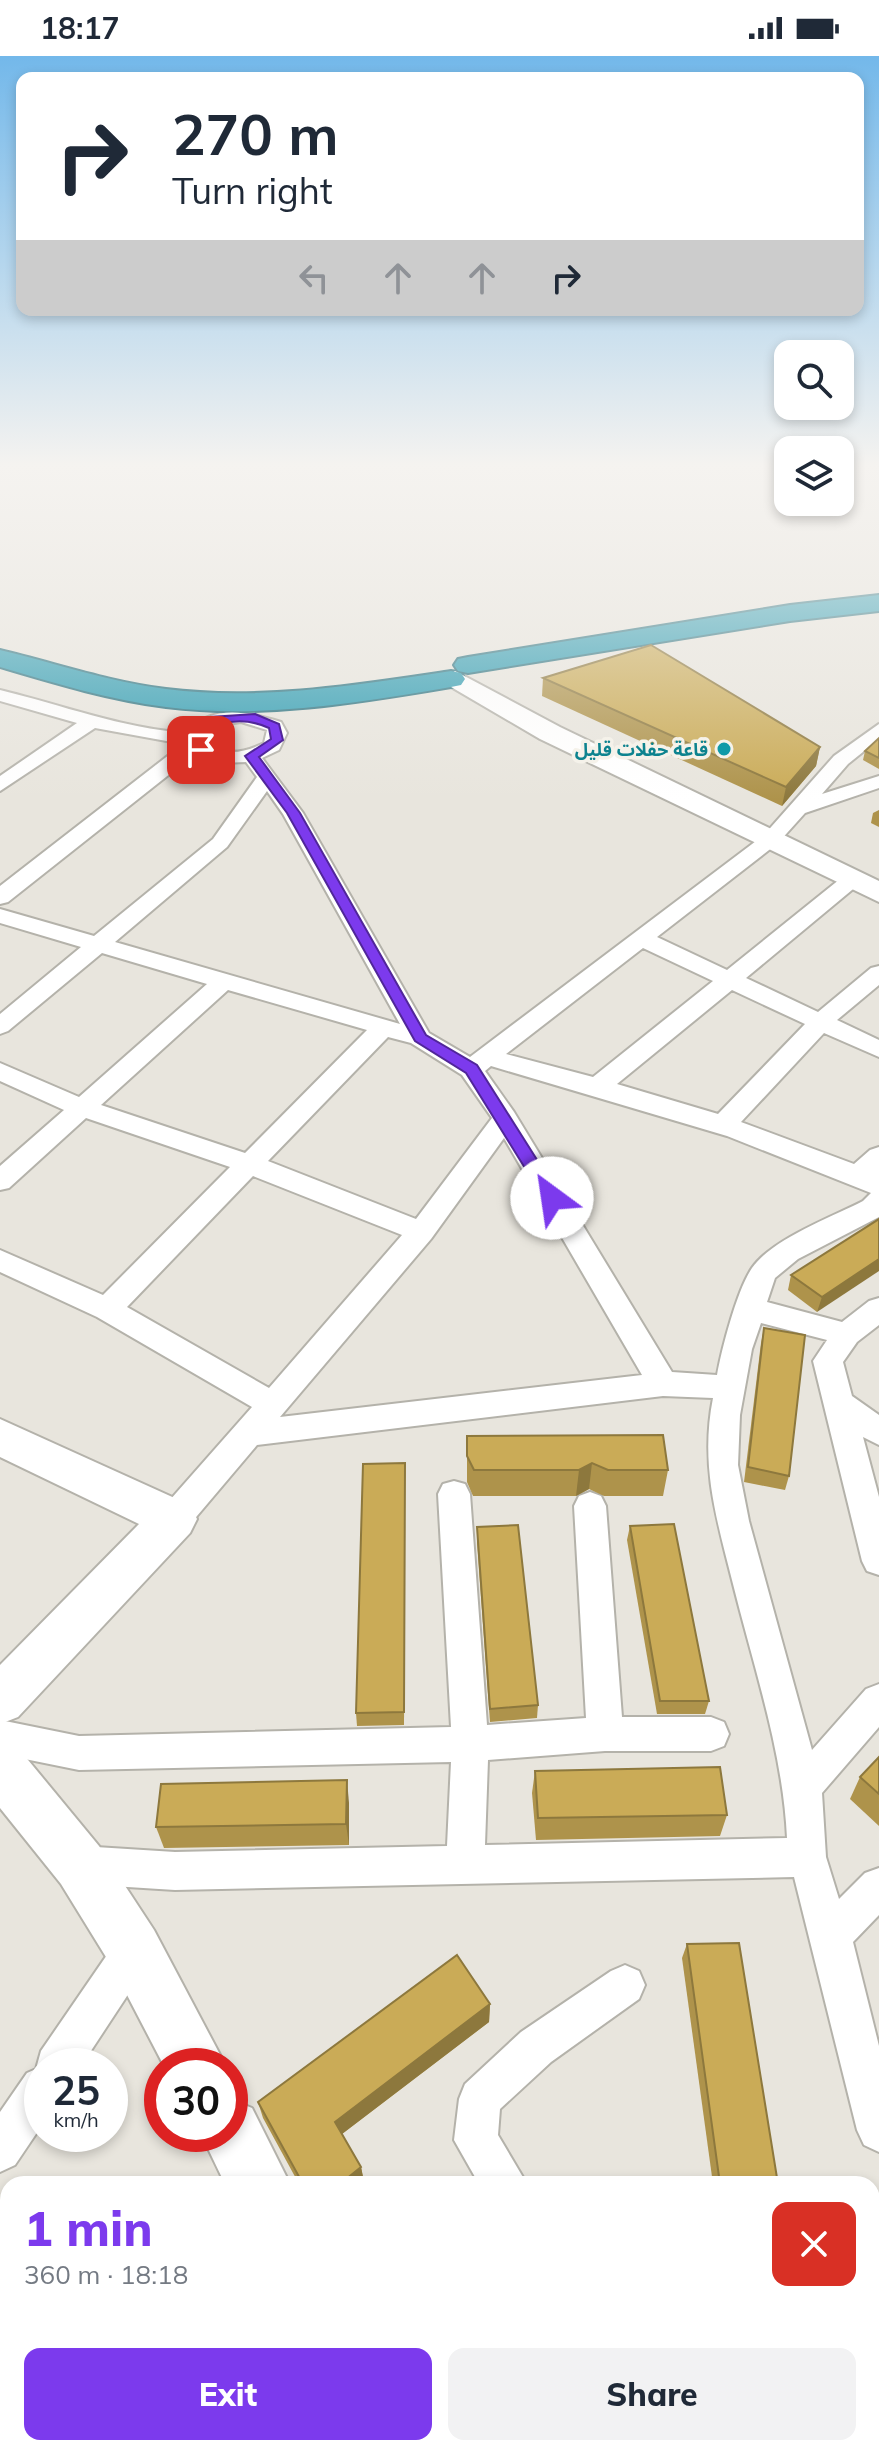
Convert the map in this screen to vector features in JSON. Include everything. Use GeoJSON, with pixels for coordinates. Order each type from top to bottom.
{"type":"FeatureCollection","features":[{"type":"Feature","properties":{"kind":"highway"},"geometry":{"type":"LineString","coordinates":[[0,658],[75,679],[167,698],[236,702],[305,699],[416,685],[790,613],[879,603]]}},
{"type":"Feature","properties":{"kind":"highway"},"geometry":{"type":"LineString","coordinates":[[0,645],[139,681],[207,689],[323,687],[464,676],[879,613]]}},
{"type":"Feature","properties":{"kind":"highway"},"geometry":{"type":"LineString","coordinates":[[167,698],[196,712],[198,736]]}},
{"type":"Feature","properties":{"kind":"highway"},"geometry":{"type":"LineString","coordinates":[[274,726],[284,711],[305,699]]}},
{"type":"Feature","properties":{"kind":"main road"},"geometry":{"type":"LineString","coordinates":[[464,676],[550,733],[784,823],[818,833]]}},
{"type":"Feature","properties":{"kind":"main road"},"geometry":{"type":"LineString","coordinates":[[784,823],[853,880],[879,893]]}},
{"type":"Feature","properties":{"kind":"main road"},"geometry":{"type":"LineString","coordinates":[[0,1437],[174,1519],[0,1700]]}},
{"type":"Feature","properties":{"kind":"main road"},"geometry":{"type":"LineString","coordinates":[[0,1767],[80,1865],[134,1950],[186,2048]]}},
{"type":"Feature","properties":{"kind":"main road"},"geometry":{"type":"LineString","coordinates":[[242,2152],[255,2176]]}},
{"type":"Feature","properties":{"kind":"street"},"geometry":{"type":"LineString","coordinates":[[0,695],[158,736],[198,736]]}},
{"type":"Feature","properties":{"kind":"street"},"geometry":{"type":"LineString","coordinates":[[0,897],[198,736],[242,716],[274,726],[277,740],[263,752],[220,843],[0,1026]]}},
{"type":"Feature","properties":{"kind":"street"},"geometry":{"type":"LineString","coordinates":[[0,784],[93,721]]}},
{"type":"Feature","properties":{"kind":"street"},"geometry":{"type":"LineString","coordinates":[[480,1063],[642,939],[784,823],[841,760],[879,730]]}},
{"type":"Feature","properties":{"kind":"street"},"geometry":{"type":"LineString","coordinates":[[198,736],[211,755],[259,766],[293,813],[420,1038]]}},
{"type":"Feature","properties":{"kind":"street"},"geometry":{"type":"LineString","coordinates":[[784,823],[879,782]]}},
{"type":"Feature","properties":{"kind":"street"},"geometry":{"type":"LineString","coordinates":[[597,1087],[853,880]]}},
{"type":"Feature","properties":{"kind":"street"},"geometry":{"type":"LineString","coordinates":[[0,916],[420,1038],[480,1063],[597,1087],[824,1161],[872,1187]]}},
{"type":"Feature","properties":{"kind":"street"},"geometry":{"type":"LineString","coordinates":[[642,939],[879,1049]]}},
{"type":"Feature","properties":{"kind":"street"},"geometry":{"type":"LineString","coordinates":[[721,1127],[822,1021],[879,973]]}},
{"type":"Feature","properties":{"kind":"street"},"geometry":{"type":"LineString","coordinates":[[0,1181],[224,981]]}},
{"type":"Feature","properties":{"kind":"street"},"geometry":{"type":"LineString","coordinates":[[107,1309],[384,1027]]}},
{"type":"Feature","properties":{"kind":"street"},"geometry":{"type":"LineString","coordinates":[[480,1063],[505,1118],[663,1384]]}},
{"type":"Feature","properties":{"kind":"street"},"geometry":{"type":"LineString","coordinates":[[0,1071],[82,1108],[249,1164],[421,1232]]}},
{"type":"Feature","properties":{"kind":"street"},"geometry":{"type":"LineString","coordinates":[[174,1519],[421,1232],[505,1118]]}},
{"type":"Feature","properties":{"kind":"street"},"geometry":{"type":"LineString","coordinates":[[879,1156],[872,1187],[873,1208],[822,1233],[763,1273],[729,1387],[722,1465],[733,1521],[803,1787],[807,1857],[831,1936],[879,2130]]}},
{"type":"Feature","properties":{"kind":"street"},"geometry":{"type":"LineString","coordinates":[[0,1260],[107,1309],[272,1404]]}},
{"type":"Feature","properties":{"kind":"street"},"geometry":{"type":"LineString","coordinates":[[750,1309],[847,1334]]}},
{"type":"Feature","properties":{"kind":"street"},"geometry":{"type":"LineString","coordinates":[[879,1309],[847,1334],[828,1361],[879,1561]]}},
{"type":"Feature","properties":{"kind":"street"},"geometry":{"type":"LineString","coordinates":[[248,1433],[663,1384],[729,1387]]}},
{"type":"Feature","properties":{"kind":"street"},"geometry":{"type":"LineString","coordinates":[[839,1403],[879,1432]]}},
{"type":"Feature","properties":{"kind":"street"},"geometry":{"type":"LineString","coordinates":[[454,1494],[470,1744],[465,1863]]}},
{"type":"Feature","properties":{"kind":"street"},"geometry":{"type":"LineString","coordinates":[[590,1506],[605,1734]]}},
{"type":"Feature","properties":{"kind":"street"},"geometry":{"type":"LineString","coordinates":[[803,1787],[879,1701]]}},
{"type":"Feature","properties":{"kind":"street"},"geometry":{"type":"LineString","coordinates":[[0,1737],[79,1753],[470,1744],[605,1734],[711,1734]]}},
{"type":"Feature","properties":{"kind":"street"},"geometry":{"type":"LineString","coordinates":[[80,1865],[175,1871],[807,1857]]}},
{"type":"Feature","properties":{"kind":"street"},"geometry":{"type":"LineString","coordinates":[[831,1936],[879,1887]]}},
{"type":"Feature","properties":{"kind":"street"},"geometry":{"type":"LineString","coordinates":[[68,2048],[134,1950]]}},
{"type":"Feature","properties":{"kind":"street"},"geometry":{"type":"LineString","coordinates":[[500,2176],[476,2140],[480,2099],[536,2047],[625,1985]]}},
{"type":"Feature","properties":{"kind":"street"},"geometry":{"type":"LineString","coordinates":[[0,2150],[24,2115]]}},
{"type":"Feature","properties":{"kind":"building","name":"قاعة حفلات قليل"},"geometry":{"type":"Polygon","coordinates":[[[651,645],[820,747],[786,787],[543,678],[651,645]]]}},
{"type":"Feature","properties":{"kind":"building"},"geometry":{"type":"Polygon","coordinates":[[[879,738],[879,758],[865,751],[879,738]]]}},
{"type":"Feature","properties":{"kind":"building"},"geometry":{"type":"Polygon","coordinates":[[[879,1219],[879,1259],[822,1297],[791,1275],[879,1219]]]}},
{"type":"Feature","properties":{"kind":"building"},"geometry":{"type":"Polygon","coordinates":[[[764,1328],[805,1335],[789,1476],[748,1467],[764,1328]]]}},
{"type":"Feature","properties":{"kind":"building"},"geometry":{"type":"Polygon","coordinates":[[[663,1435],[668,1470],[608,1470],[592,1463],[579,1470],[474,1470],[467,1456],[467,1436],[663,1435]]]}},
{"type":"Feature","properties":{"kind":"building"},"geometry":{"type":"Polygon","coordinates":[[[405,1463],[404,1712],[356,1713],[363,1464],[405,1463]]]}},
{"type":"Feature","properties":{"kind":"building"},"geometry":{"type":"Polygon","coordinates":[[[674,1524],[709,1701],[660,1701],[630,1526],[674,1524]]]}},
{"type":"Feature","properties":{"kind":"building"},"geometry":{"type":"Polygon","coordinates":[[[518,1525],[538,1705],[490,1709],[477,1527],[518,1525]]]}},
{"type":"Feature","properties":{"kind":"building"},"geometry":{"type":"Polygon","coordinates":[[[879,1757],[879,1794],[860,1777],[879,1757]]]}},
{"type":"Feature","properties":{"kind":"building"},"geometry":{"type":"Polygon","coordinates":[[[720,1767],[727,1815],[538,1818],[535,1771],[720,1767]]]}},
{"type":"Feature","properties":{"kind":"building"},"geometry":{"type":"Polygon","coordinates":[[[347,1780],[346,1824],[156,1827],[161,1784],[347,1780]]]}},
{"type":"Feature","properties":{"kind":"building"},"geometry":{"type":"Polygon","coordinates":[[[739,1943],[777,2176],[719,2176],[687,1944],[739,1943]]]}},
{"type":"Feature","properties":{"kind":"building"},"geometry":{"type":"Polygon","coordinates":[[[457,1955],[490,2004],[335,2122],[361,2167],[350,2176],[299,2176],[258,2102],[457,1955]]]}},
{"type":"Feature","properties":{"kind":"place","name":"قاعة حفلات قليل"},"geometry":{"type":"Point","coordinates":[724,749]}},
{"type":"Feature","properties":{"kind":"route"},"geometry":{"type":"LineString","coordinates":[[201,750],[195,744],[195,733],[215,720],[255,717],[274,726],[278,733],[277,740],[263,752],[251,756],[268,775],[293,813],[420,1038],[471,1069],[505,1118],[552,1198]]}}]}
